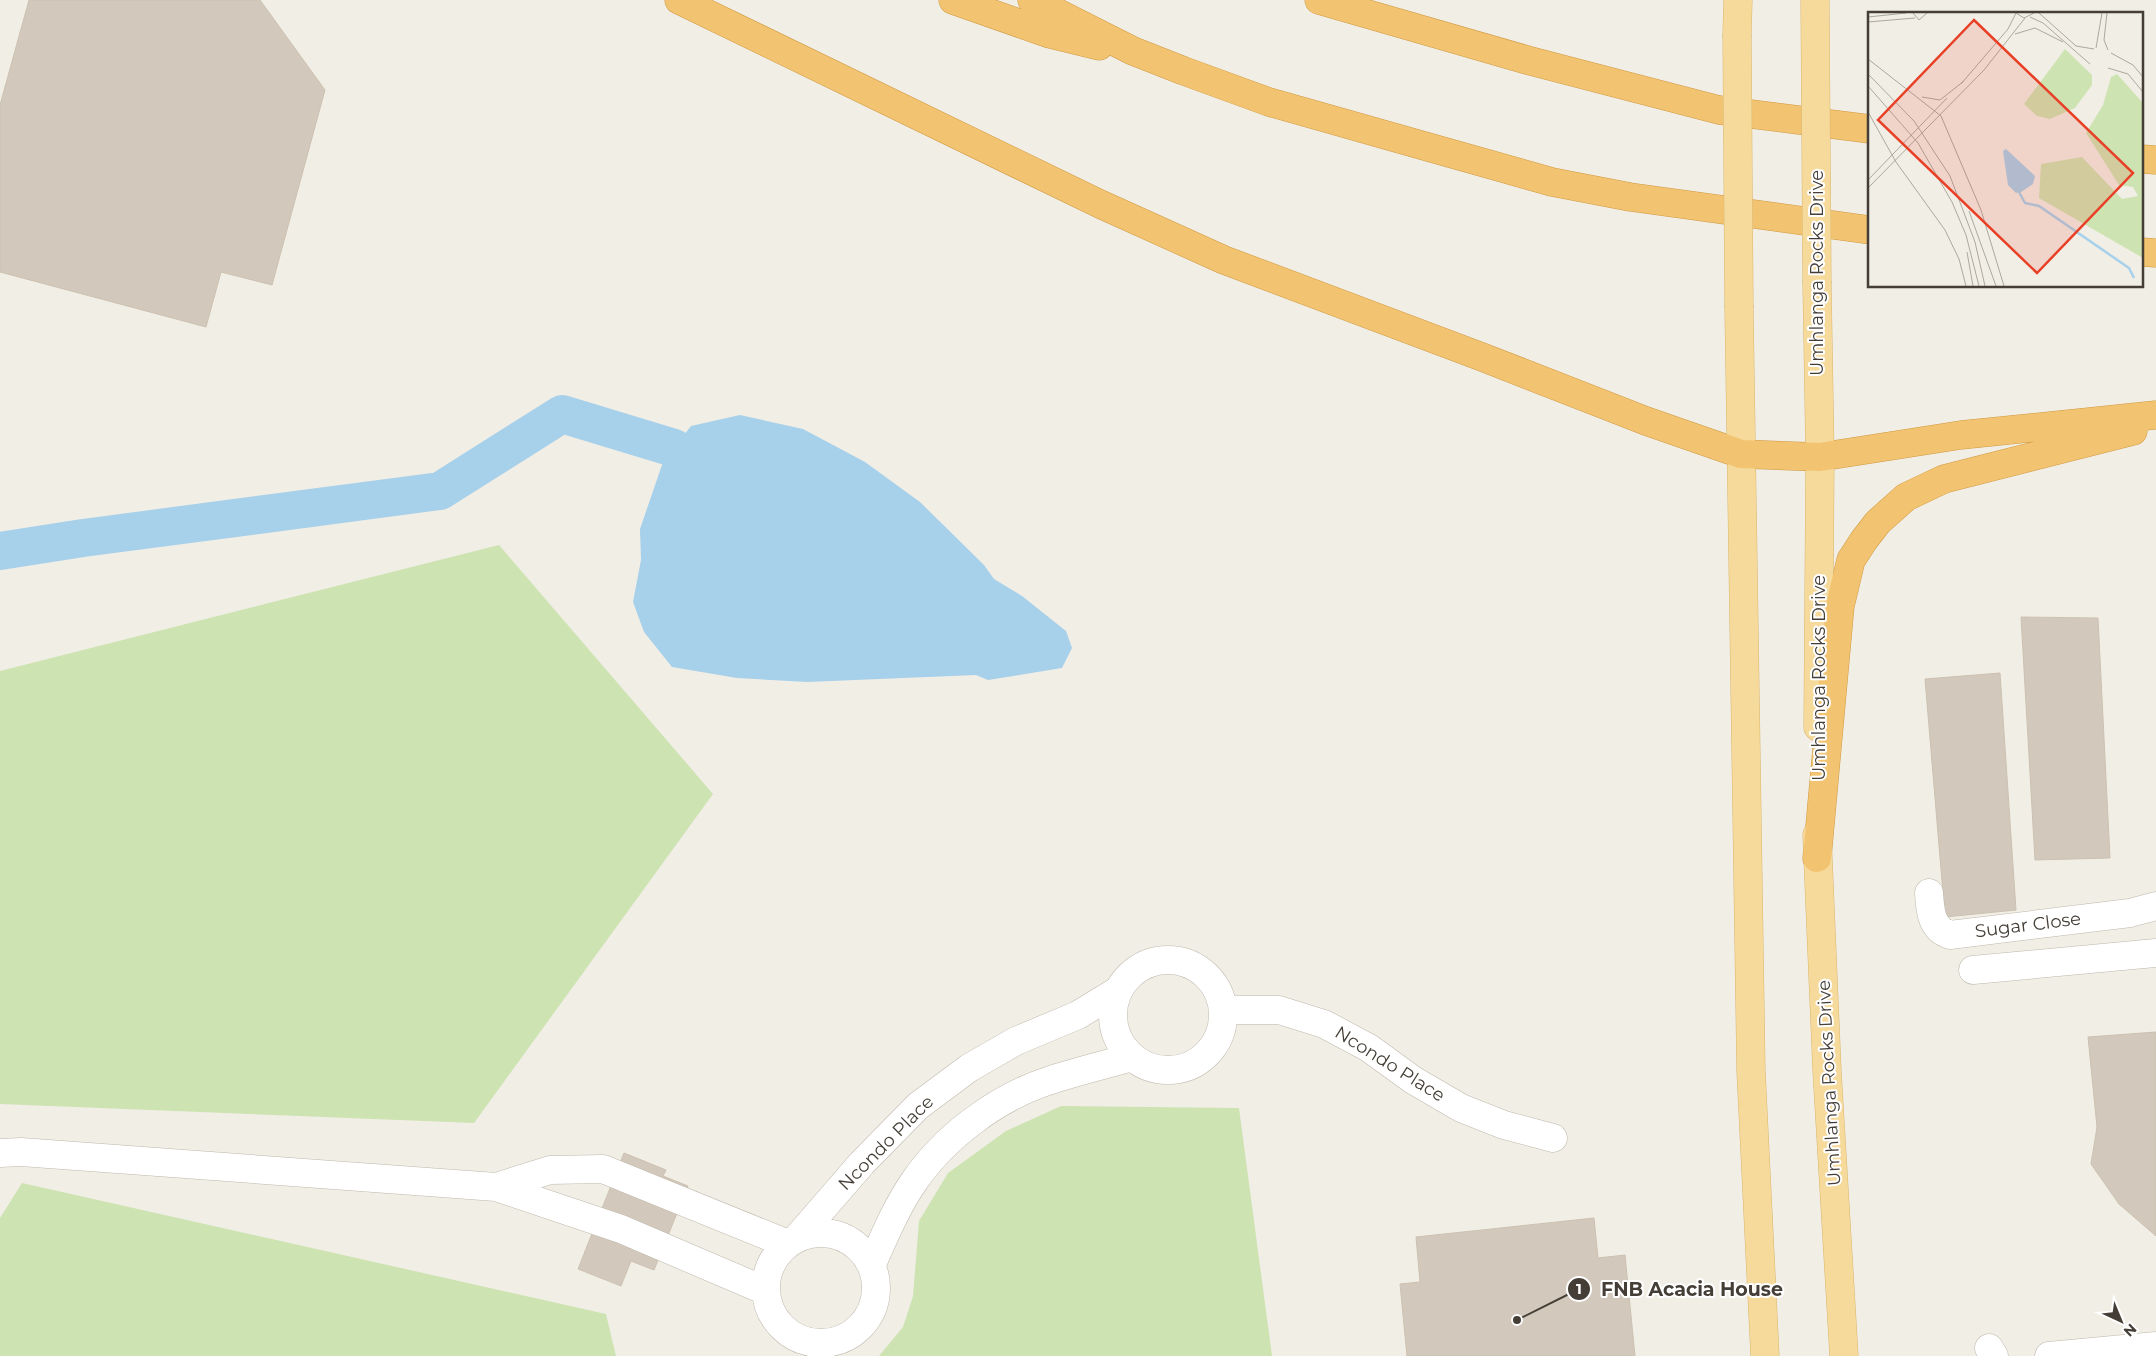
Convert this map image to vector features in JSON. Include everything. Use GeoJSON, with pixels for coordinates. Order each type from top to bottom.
{"type":"FeatureCollection","features":[{"type":"Feature","properties":{"kind":"highway"},"geometry":{"type":"LineString","coordinates":[[679,0],[1083,196],[1224,260],[1473,353],[1646,421],[1740,454],[1820,458],[1961,435],[2156,415]]}},
{"type":"Feature","properties":{"kind":"highway"},"geometry":{"type":"LineString","coordinates":[[953,0],[1050,34],[1092,45],[1133,51]]}},
{"type":"Feature","properties":{"kind":"highway"},"geometry":{"type":"LineString","coordinates":[[1032,0],[1133,51],[1268,102],[1552,182],[1696,207],[1868,230]]}},
{"type":"Feature","properties":{"kind":"highway"},"geometry":{"type":"LineString","coordinates":[[1319,0],[1527,60],[1719,110],[1868,129]]}},
{"type":"Feature","properties":{"kind":"highway"},"geometry":{"type":"LineString","coordinates":[[1817,858],[1840,606],[1851,560],[1878,522],[1906,497],[1944,479],[2156,425]]}},
{"type":"Feature","properties":{"kind":"main road"},"geometry":{"type":"LineString","coordinates":[[1738,0],[1739,385],[1751,1071],[1765,1356]]}},
{"type":"Feature","properties":{"kind":"main road","name":"Umhlanga Rocks Drive"},"geometry":{"type":"LineString","coordinates":[[1815,0],[1820,458],[1817,858],[1844,1356]]}},
{"type":"Feature","properties":{"kind":"lane","name":"Sugar Close"},"geometry":{"type":"LineString","coordinates":[[1929,893],[1931,914],[1937,927],[1942,932],[1950,934],[2130,913],[2156,906]]}},
{"type":"Feature","properties":{"kind":"lane"},"geometry":{"type":"LineString","coordinates":[[1973,970],[2156,953]]}},
{"type":"Feature","properties":{"kind":"lane","name":"Ncondo Place"},"geometry":{"type":"LineString","coordinates":[[872,1264],[877,1283],[875,1302],[867,1319],[850,1344],[838,1341],[819,1344],[800,1340],[783,1343],[766,1290],[771,1265],[862,1163],[918,1106],[969,1068],[1016,1041],[1078,1015],[1118,990],[1130,976],[1144,965],[1161,960],[1179,960],[1196,966],[1210,977],[1219,992],[1224,1010],[1222,1028],[1215,1046],[1202,1059],[1185,1068],[1166,1070],[1148,1066],[1132,1057],[1120,1043],[1114,1026],[1114,1008],[1118,990]]}},
{"type":"Feature","properties":{"kind":"lane","name":"Ncondo Place"},"geometry":{"type":"LineString","coordinates":[[1224,1010],[1279,1010],[1324,1024],[1370,1048],[1413,1080],[1462,1108],[1504,1125],[1553,1138]]}},
{"type":"Feature","properties":{"kind":"lane"},"geometry":{"type":"LineString","coordinates":[[496,1187],[550,1170],[603,1169],[792,1241],[814,1233],[831,1234],[848,1239],[862,1250],[872,1264],[891,1223],[913,1183],[950,1142],[976,1120],[1002,1103],[1046,1082],[1132,1057]]}},
{"type":"Feature","properties":{"kind":"lane"},"geometry":{"type":"LineString","coordinates":[[0,1153],[21,1152],[496,1187],[621,1229],[766,1290]]}},
{"type":"Feature","properties":{"kind":"lane"},"geometry":{"type":"LineString","coordinates":[[2049,1356],[2156,1346]]}},
{"type":"Feature","properties":{"kind":"green space"},"geometry":{"type":"Polygon","coordinates":[[[499,545],[713,794],[474,1123],[0,1104],[0,671],[499,545]]]}},
{"type":"Feature","properties":{"kind":"green space"},"geometry":{"type":"Polygon","coordinates":[[[1061,1106],[1239,1108],[1272,1356],[879,1356],[903,1327],[913,1296],[919,1221],[948,1173],[1006,1131],[1061,1106]]]}},
{"type":"Feature","properties":{"kind":"green space"},"geometry":{"type":"Polygon","coordinates":[[[22,1183],[606,1314],[616,1356],[0,1356],[0,1218],[22,1183]]]}},
{"type":"Feature","properties":{"kind":"water"},"geometry":{"type":"Polygon","coordinates":[[[740,415],[803,429],[865,462],[920,502],[984,565],[994,579],[1022,596],[1066,631],[1072,648],[1062,668],[988,680],[976,675],[807,682],[737,678],[672,667],[644,632],[633,602],[641,560],[640,529],[663,462],[691,426],[740,415]]]}},
{"type":"Feature","properties":{"kind":"building"},"geometry":{"type":"Polygon","coordinates":[[[29,0],[260,0],[325,90],[272,285],[221,272],[206,327],[0,272],[0,105],[29,0]]]}},
{"type":"Feature","properties":{"kind":"building"},"geometry":{"type":"Polygon","coordinates":[[[2021,617],[2098,618],[2110,858],[2035,860],[2021,617]]]}},
{"type":"Feature","properties":{"kind":"building"},"geometry":{"type":"Polygon","coordinates":[[[2000,673],[2016,910],[1945,917],[1925,679],[2000,673]]]}},
{"type":"Feature","properties":{"kind":"building"},"geometry":{"type":"Polygon","coordinates":[[[2156,1032],[2156,1236],[2119,1204],[2091,1164],[2097,1127],[2088,1037],[2156,1032]]]}},
{"type":"Feature","properties":{"kind":"building"},"geometry":{"type":"Polygon","coordinates":[[[624,1153],[666,1170],[663,1176],[688,1186],[654,1270],[631,1261],[621,1286],[578,1269],[624,1153]]]}},
{"type":"Feature","properties":{"kind":"building"},"geometry":{"type":"Polygon","coordinates":[[[1594,1218],[1598,1258],[1625,1255],[1635,1356],[1407,1356],[1400,1284],[1420,1282],[1416,1237],[1594,1218]]]}},
{"type":"Feature","properties":{"kind":"waterway"},"geometry":{"type":"LineString","coordinates":[[0,551],[83,538],[440,491],[562,414],[674,448]]}},
{"type":"Feature","properties":{"kind":"place","name":"FNB Acacia House"},"geometry":{"type":"Point","coordinates":[1517,1320]}}]}
